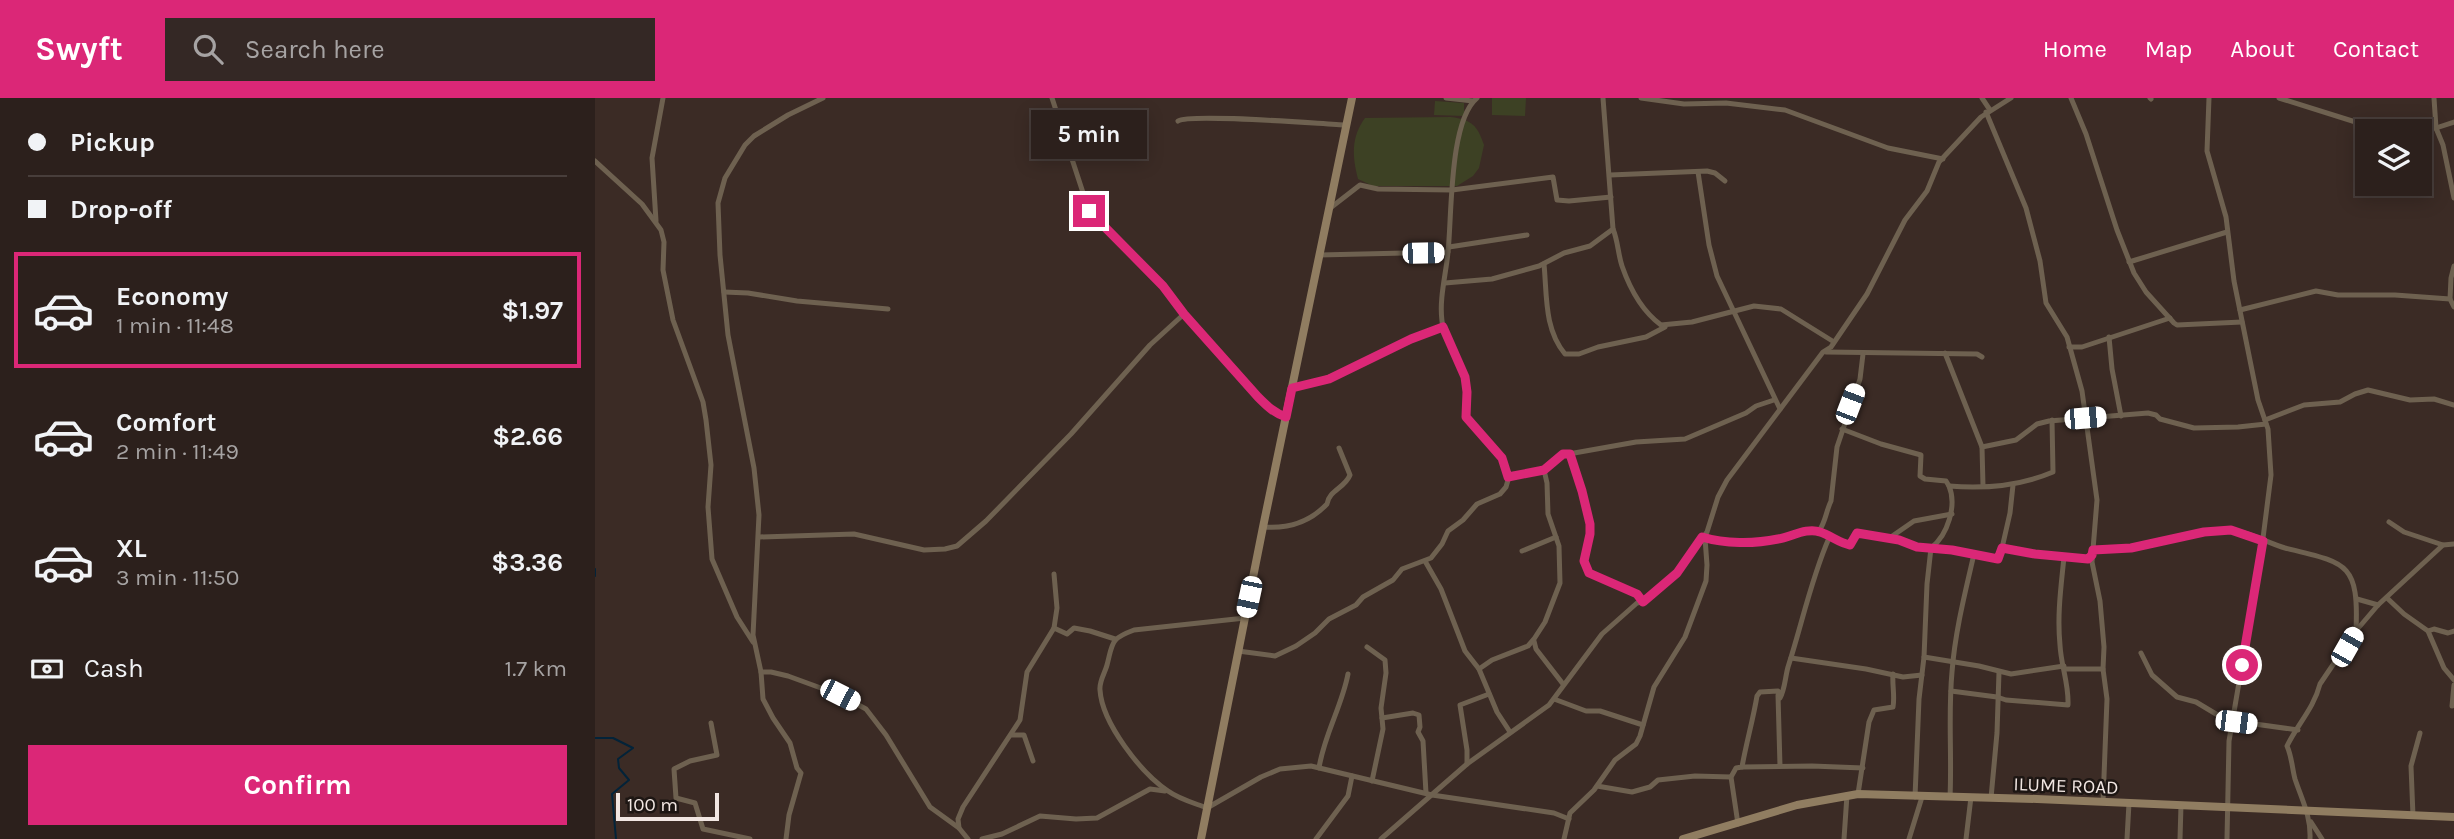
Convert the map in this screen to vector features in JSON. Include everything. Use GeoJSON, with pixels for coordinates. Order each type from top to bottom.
{"type":"FeatureCollection","features":[{"type":"Feature","properties":{"kind":"street"},"geometry":{"type":"LineString","coordinates":[[663,98],[652,158],[656,221],[664,242],[663,270],[673,320],[703,402],[711,465],[708,507],[712,559],[737,617],[754,643]]}},
{"type":"Feature","properties":{"kind":"street"},"geometry":{"type":"LineString","coordinates":[[786,839],[789,815],[801,773],[790,743],[767,708],[761,689],[761,672],[754,643],[753,608],[759,515],[754,468],[728,335],[718,202],[725,178],[745,145],[754,136],[823,98]]}},
{"type":"Feature","properties":{"kind":"street"},"geometry":{"type":"LineString","coordinates":[[1201,839],[1352,98]]}},
{"type":"Feature","properties":{"kind":"street"},"geometry":{"type":"LineString","coordinates":[[1446,98],[1475,100]]}},
{"type":"Feature","properties":{"kind":"street"},"geometry":{"type":"LineString","coordinates":[[1603,98],[1613,229],[1618,241],[1621,264],[1642,308],[1661,325],[1671,326]]}},
{"type":"Feature","properties":{"kind":"street"},"geometry":{"type":"LineString","coordinates":[[1641,98],[1684,104],[1731,101],[1785,110],[1888,148],[1943,159]]}},
{"type":"Feature","properties":{"kind":"street"},"geometry":{"type":"LineString","coordinates":[[1982,98],[2026,208],[2038,253],[2046,303],[2063,329],[2081,391],[2097,500],[2092,552],[2102,621],[2107,721],[2103,802]]}},
{"type":"Feature","properties":{"kind":"street"},"geometry":{"type":"LineString","coordinates":[[1381,839],[1429,794],[1510,732],[1541,712],[1554,699],[1602,634],[1677,573],[1707,532],[1718,497],[1727,480],[1823,352],[1834,342],[1867,294],[1905,220],[1927,191],[1933,173],[1988,111],[2011,98]]}},
{"type":"Feature","properties":{"kind":"street"},"geometry":{"type":"LineString","coordinates":[[2071,98],[2086,134],[2129,262],[2140,283],[2173,323],[2181,325],[2242,322]]}},
{"type":"Feature","properties":{"kind":"street"},"geometry":{"type":"LineString","coordinates":[[2209,98],[2207,151],[2223,206],[2242,322],[2265,422],[2271,475],[2263,541],[2229,741],[2227,839]]}},
{"type":"Feature","properties":{"kind":"street"},"geometry":{"type":"LineString","coordinates":[[2279,98],[2381,131],[2436,128],[2454,122]]}},
{"type":"Feature","properties":{"kind":"street"},"geometry":{"type":"LineString","coordinates":[[2434,98],[2436,128],[2443,145],[2454,198]]}},
{"type":"Feature","properties":{"kind":"street"},"geometry":{"type":"LineString","coordinates":[[1052,99],[1089,211],[1163,286],[1184,314],[1269,409],[1286,417]]}},
{"type":"Feature","properties":{"kind":"street"},"geometry":{"type":"LineString","coordinates":[[1238,651],[1270,656],[1280,654],[1315,633],[1329,619],[1356,606],[1363,597],[1393,580],[1402,569],[1425,561],[1442,544],[1448,531],[1463,520],[1477,504],[1500,494],[1506,487],[1508,477],[1502,458],[1466,417],[1465,377],[1443,327],[1441,312],[1457,151],[1467,108],[1475,100]]}},
{"type":"Feature","properties":{"kind":"street"},"geometry":{"type":"LineString","coordinates":[[1178,121],[1183,118],[1217,118],[1346,125]]}},
{"type":"Feature","properties":{"kind":"street"},"geometry":{"type":"LineString","coordinates":[[595,162],[642,204],[656,221]]}},
{"type":"Feature","properties":{"kind":"street"},"geometry":{"type":"LineString","coordinates":[[1697,172],[1717,276],[1780,409]]}},
{"type":"Feature","properties":{"kind":"street"},"geometry":{"type":"LineString","coordinates":[[1610,175],[1712,172],[1725,181]]}},
{"type":"Feature","properties":{"kind":"street"},"geometry":{"type":"LineString","coordinates":[[1329,209],[1358,185],[1378,189],[1452,190],[1553,177],[1557,200],[1611,197]]}},
{"type":"Feature","properties":{"kind":"street"},"geometry":{"type":"LineString","coordinates":[[1445,283],[1492,279],[1545,264],[1564,253],[1590,246],[1613,229]]}},
{"type":"Feature","properties":{"kind":"street"},"geometry":{"type":"LineString","coordinates":[[2129,262],[2227,232]]}},
{"type":"Feature","properties":{"kind":"street"},"geometry":{"type":"LineString","coordinates":[[1319,255],[1449,249],[1527,235]]}},
{"type":"Feature","properties":{"kind":"street"},"geometry":{"type":"LineString","coordinates":[[1545,264],[1549,322],[1555,342],[1565,354],[1579,354],[1598,347],[1646,337],[1671,326],[1754,306],[1781,309],[1834,342]]}},
{"type":"Feature","properties":{"kind":"street"},"geometry":{"type":"LineString","coordinates":[[2454,266],[2450,299],[2454,307]]}},
{"type":"Feature","properties":{"kind":"street"},"geometry":{"type":"LineString","coordinates":[[2240,310],[2316,291],[2338,295],[2450,299]]}},
{"type":"Feature","properties":{"kind":"street"},"geometry":{"type":"LineString","coordinates":[[724,292],[888,309]]}},
{"type":"Feature","properties":{"kind":"street"},"geometry":{"type":"LineString","coordinates":[[759,537],[855,534],[924,550],[945,549],[957,545],[986,521],[1071,434],[1150,345],[1184,314]]}},
{"type":"Feature","properties":{"kind":"street"},"geometry":{"type":"LineString","coordinates":[[2069,347],[2082,347],[2170,318]]}},
{"type":"Feature","properties":{"kind":"street"},"geometry":{"type":"LineString","coordinates":[[1292,388],[1329,379],[1411,339],[1443,327]]}},
{"type":"Feature","properties":{"kind":"street"},"geometry":{"type":"LineString","coordinates":[[2109,337],[2121,415]]}},
{"type":"Feature","properties":{"kind":"street"},"geometry":{"type":"LineString","coordinates":[[2073,360],[2082,347]]}},
{"type":"Feature","properties":{"kind":"street"},"geometry":{"type":"LineString","coordinates":[[1823,352],[1977,354],[1982,357]]}},
{"type":"Feature","properties":{"kind":"street"},"geometry":{"type":"LineString","coordinates":[[1945,353],[1982,447],[1983,486]]}},
{"type":"Feature","properties":{"kind":"street"},"geometry":{"type":"LineString","coordinates":[[1819,531],[1825,523],[1831,501],[1837,447],[1860,379],[1863,354]]}},
{"type":"Feature","properties":{"kind":"street"},"geometry":{"type":"LineString","coordinates":[[1982,447],[2015,440],[2037,424],[2052,420],[2148,413],[2160,419],[2200,429],[2265,422],[2304,405],[2340,402],[2368,390],[2410,400],[2434,399],[2454,405]]}},
{"type":"Feature","properties":{"kind":"street"},"geometry":{"type":"LineString","coordinates":[[1508,477],[1544,470],[1563,454],[1636,442],[1685,439],[1775,400]]}},
{"type":"Feature","properties":{"kind":"street"},"geometry":{"type":"LineString","coordinates":[[1949,486],[2013,485],[2053,472],[2052,420]]}},
{"type":"Feature","properties":{"kind":"street"},"geometry":{"type":"LineString","coordinates":[[1842,429],[1920,455],[1920,475],[1925,479],[1946,481],[1949,486],[1952,514],[1938,542],[1931,548],[1922,675],[1919,797],[1909,839]]}},
{"type":"Feature","properties":{"kind":"street"},"geometry":{"type":"LineString","coordinates":[[1263,527],[1280,528],[1305,520],[1327,504],[1328,497],[1349,479],[1350,475],[1339,448]]}},
{"type":"Feature","properties":{"kind":"street"},"geometry":{"type":"LineString","coordinates":[[1570,454],[1590,524],[1585,568],[1589,573],[1637,594],[1643,602]]}},
{"type":"Feature","properties":{"kind":"street"},"geometry":{"type":"LineString","coordinates":[[1479,670],[1492,660],[1528,646],[1545,622],[1560,583],[1560,555],[1548,514],[1544,470]]}},
{"type":"Feature","properties":{"kind":"street"},"geometry":{"type":"LineString","coordinates":[[1703,537],[1718,542],[1763,541],[1800,532],[1819,531],[1829,538],[1850,545],[1857,533],[1899,540],[1917,547],[1998,559],[2010,513],[2013,485]]}},
{"type":"Feature","properties":{"kind":"street"},"geometry":{"type":"LineString","coordinates":[[1888,540],[1914,521],[1952,514]]}},
{"type":"Feature","properties":{"kind":"street"},"geometry":{"type":"LineString","coordinates":[[2389,522],[2404,532],[2450,545]]}},
{"type":"Feature","properties":{"kind":"street"},"geometry":{"type":"LineString","coordinates":[[2092,552],[2131,548],[2204,532],[2231,530],[2327,558],[2340,565],[2354,583],[2357,599],[2355,632]]}},
{"type":"Feature","properties":{"kind":"street"},"geometry":{"type":"LineString","coordinates":[[1522,551],[1556,537]]}},
{"type":"Feature","properties":{"kind":"street"},"geometry":{"type":"LineString","coordinates":[[1564,839],[1570,813],[1597,786],[1615,760],[1636,744],[1654,687],[1685,637],[1706,581],[1703,537]]}},
{"type":"Feature","properties":{"kind":"street"},"geometry":{"type":"LineString","coordinates":[[1778,691],[1780,698],[1801,629],[1814,573],[1829,538]]}},
{"type":"Feature","properties":{"kind":"street"},"geometry":{"type":"LineString","coordinates":[[2310,839],[2307,809],[2295,780],[2287,746],[2318,694],[2320,684],[2355,632],[2378,605],[2450,545]]}},
{"type":"Feature","properties":{"kind":"street"},"geometry":{"type":"LineString","coordinates":[[2002,548],[2022,553],[2088,559],[2092,552]]}},
{"type":"Feature","properties":{"kind":"street"},"geometry":{"type":"LineString","coordinates":[[1950,798],[1953,661],[1974,554]]}},
{"type":"Feature","properties":{"kind":"street"},"geometry":{"type":"LineString","coordinates":[[1951,691],[2006,700],[2066,706],[2069,703],[2058,619],[2064,557]]}},
{"type":"Feature","properties":{"kind":"street"},"geometry":{"type":"LineString","coordinates":[[1425,561],[1441,589],[1465,651],[1479,670],[1497,712],[1510,732]]}},
{"type":"Feature","properties":{"kind":"street"},"geometry":{"type":"LineString","coordinates":[[959,828],[958,819],[963,807],[1020,720],[1027,672],[1054,628],[1057,608],[1054,574]]}},
{"type":"Feature","properties":{"kind":"street"},"geometry":{"type":"LineString","coordinates":[[2386,598],[2428,631],[2444,668],[2454,680]]}},
{"type":"Feature","properties":{"kind":"street"},"geometry":{"type":"LineString","coordinates":[[2357,599],[2378,605]]}},
{"type":"Feature","properties":{"kind":"street"},"geometry":{"type":"LineString","coordinates":[[1207,808],[1168,791],[1147,773],[1118,736],[1101,697],[1101,682],[1111,643],[1134,630],[1245,618]]}},
{"type":"Feature","properties":{"kind":"street"},"geometry":{"type":"LineString","coordinates":[[1054,628],[1067,634],[1074,628],[1115,639]]}},
{"type":"Feature","properties":{"kind":"street"},"geometry":{"type":"LineString","coordinates":[[2428,631],[2454,631]]}},
{"type":"Feature","properties":{"kind":"street"},"geometry":{"type":"LineString","coordinates":[[1534,639],[1536,649],[1563,684]]}},
{"type":"Feature","properties":{"kind":"street"},"geometry":{"type":"LineString","coordinates":[[1367,647],[1382,657],[1386,664],[1381,743],[1372,781]]}},
{"type":"Feature","properties":{"kind":"street"},"geometry":{"type":"LineString","coordinates":[[2141,653],[2152,675],[2173,695],[2196,702],[2215,715],[2232,721],[2298,730]]}},
{"type":"Feature","properties":{"kind":"street"},"geometry":{"type":"LineString","coordinates":[[1791,657],[1903,677],[1922,675]]}},
{"type":"Feature","properties":{"kind":"street"},"geometry":{"type":"LineString","coordinates":[[1924,657],[2011,674],[2064,668],[2103,670]]}},
{"type":"Feature","properties":{"kind":"street"},"geometry":{"type":"LineString","coordinates":[[761,672],[771,671],[788,676],[840,695],[866,709],[886,735],[930,807],[959,828],[968,839]]}},
{"type":"Feature","properties":{"kind":"street"},"geometry":{"type":"LineString","coordinates":[[1991,798],[1999,672]]}},
{"type":"Feature","properties":{"kind":"street"},"geometry":{"type":"LineString","coordinates":[[1319,768],[1348,674]]}},
{"type":"Feature","properties":{"kind":"street"},"geometry":{"type":"LineString","coordinates":[[1858,794],[1869,722],[1873,712],[1893,707],[1893,674]]}},
{"type":"Feature","properties":{"kind":"street"},"geometry":{"type":"LineString","coordinates":[[2452,706],[2454,685]]}},
{"type":"Feature","properties":{"kind":"street"},"geometry":{"type":"LineString","coordinates":[[1778,691],[1780,766]]}},
{"type":"Feature","properties":{"kind":"street"},"geometry":{"type":"LineString","coordinates":[[1742,767],[1757,696],[1760,692],[1778,691]]}},
{"type":"Feature","properties":{"kind":"street"},"geometry":{"type":"LineString","coordinates":[[1467,764],[1460,705],[1489,694]]}},
{"type":"Feature","properties":{"kind":"street"},"geometry":{"type":"LineString","coordinates":[[1554,699],[1578,708],[1624,717],[1643,725]]}},
{"type":"Feature","properties":{"kind":"street"},"geometry":{"type":"LineString","coordinates":[[1382,718],[1412,713],[1419,715],[1418,732],[1423,741],[1429,794]]}},
{"type":"Feature","properties":{"kind":"street"},"geometry":{"type":"LineString","coordinates":[[711,723],[717,755],[690,761],[674,769],[676,798],[695,803],[703,829],[750,839]]}},
{"type":"Feature","properties":{"kind":"street"},"geometry":{"type":"LineString","coordinates":[[2413,816],[2411,760],[2420,733]]}},
{"type":"Feature","properties":{"kind":"street"},"geometry":{"type":"LineString","coordinates":[[1012,736],[1024,735],[1033,761]]}},
{"type":"Feature","properties":{"kind":"street"},"geometry":{"type":"LineString","coordinates":[[1207,808],[1261,777],[1280,769],[1300,766],[1429,794],[1553,813],[1569,820]]}},
{"type":"Feature","properties":{"kind":"street"},"geometry":{"type":"LineString","coordinates":[[1738,824],[1731,778],[1736,768],[1863,768]]}},
{"type":"Feature","properties":{"kind":"street"},"geometry":{"type":"LineString","coordinates":[[1316,839],[1348,796],[1352,776]]}},
{"type":"Feature","properties":{"kind":"street"},"geometry":{"type":"LineString","coordinates":[[1597,786],[1632,792],[1650,787],[1658,780],[1695,776],[1731,778]]}},
{"type":"Feature","properties":{"kind":"street"},"geometry":{"type":"LineString","coordinates":[[982,839],[1002,834],[1040,816],[1089,820],[1107,814],[1150,789],[1168,791]]}},
{"type":"Feature","properties":{"kind":"street","name":"ILUME ROAD"},"geometry":{"type":"LineString","coordinates":[[1683,839],[1797,805],[1858,794],[2307,809],[2454,817]]}},
{"type":"Feature","properties":{"kind":"street"},"geometry":{"type":"LineString","coordinates":[[1844,839],[1847,795]]}},
{"type":"Feature","properties":{"kind":"street"},"geometry":{"type":"LineString","coordinates":[[1966,839],[1971,797]]}},
{"type":"Feature","properties":{"kind":"street"},"geometry":{"type":"LineString","coordinates":[[2127,839],[2129,803]]}},
{"type":"Feature","properties":{"kind":"street"},"geometry":{"type":"LineString","coordinates":[[2180,839],[2181,806]]}},
{"type":"Feature","properties":{"kind":"street"},"geometry":{"type":"LineString","coordinates":[[2309,819],[2322,839]]}},
{"type":"Feature","properties":{"kind":"green space"},"geometry":{"type":"Polygon","coordinates":[[[1492,98],[1526,98],[1525,116],[1492,115],[1492,98]]]}},
{"type":"Feature","properties":{"kind":"green space"},"geometry":{"type":"Polygon","coordinates":[[[1435,101],[1464,103],[1464,116],[1434,115],[1435,101]]]}},
{"type":"Feature","properties":{"kind":"green space"},"geometry":{"type":"Polygon","coordinates":[[[1451,117],[1473,125],[1484,145],[1479,168],[1473,176],[1457,186],[1373,186],[1358,179],[1354,147],[1357,132],[1365,118],[1451,117]]]}},
{"type":"Feature","properties":{"kind":"waterway"},"geometry":{"type":"LineString","coordinates":[[595,569],[595,576]]}},
{"type":"Feature","properties":{"kind":"waterway"},"geometry":{"type":"LineString","coordinates":[[595,738],[613,738],[633,748],[618,759],[619,768],[629,780],[612,794],[616,839]]}},
{"type":"Feature","properties":{"kind":"route"},"geometry":{"type":"LineString","coordinates":[[1089,211],[1163,286],[1217,352],[1276,414],[1286,417],[1292,388],[1329,379],[1411,339],[1443,327],[1467,384],[1465,415],[1502,458],[1508,477],[1544,470],[1563,454],[1570,454],[1590,524],[1585,568],[1589,573],[1637,594],[1643,602],[1677,573],[1702,537],[1718,542],[1763,541],[1800,532],[1819,531],[1829,538],[1850,545],[1857,533],[1899,540],[1917,547],[1952,550],[1998,559],[2002,548],[2088,559],[2093,550],[2131,548],[2204,532],[2231,530],[2263,541],[2242,665]]}}]}
